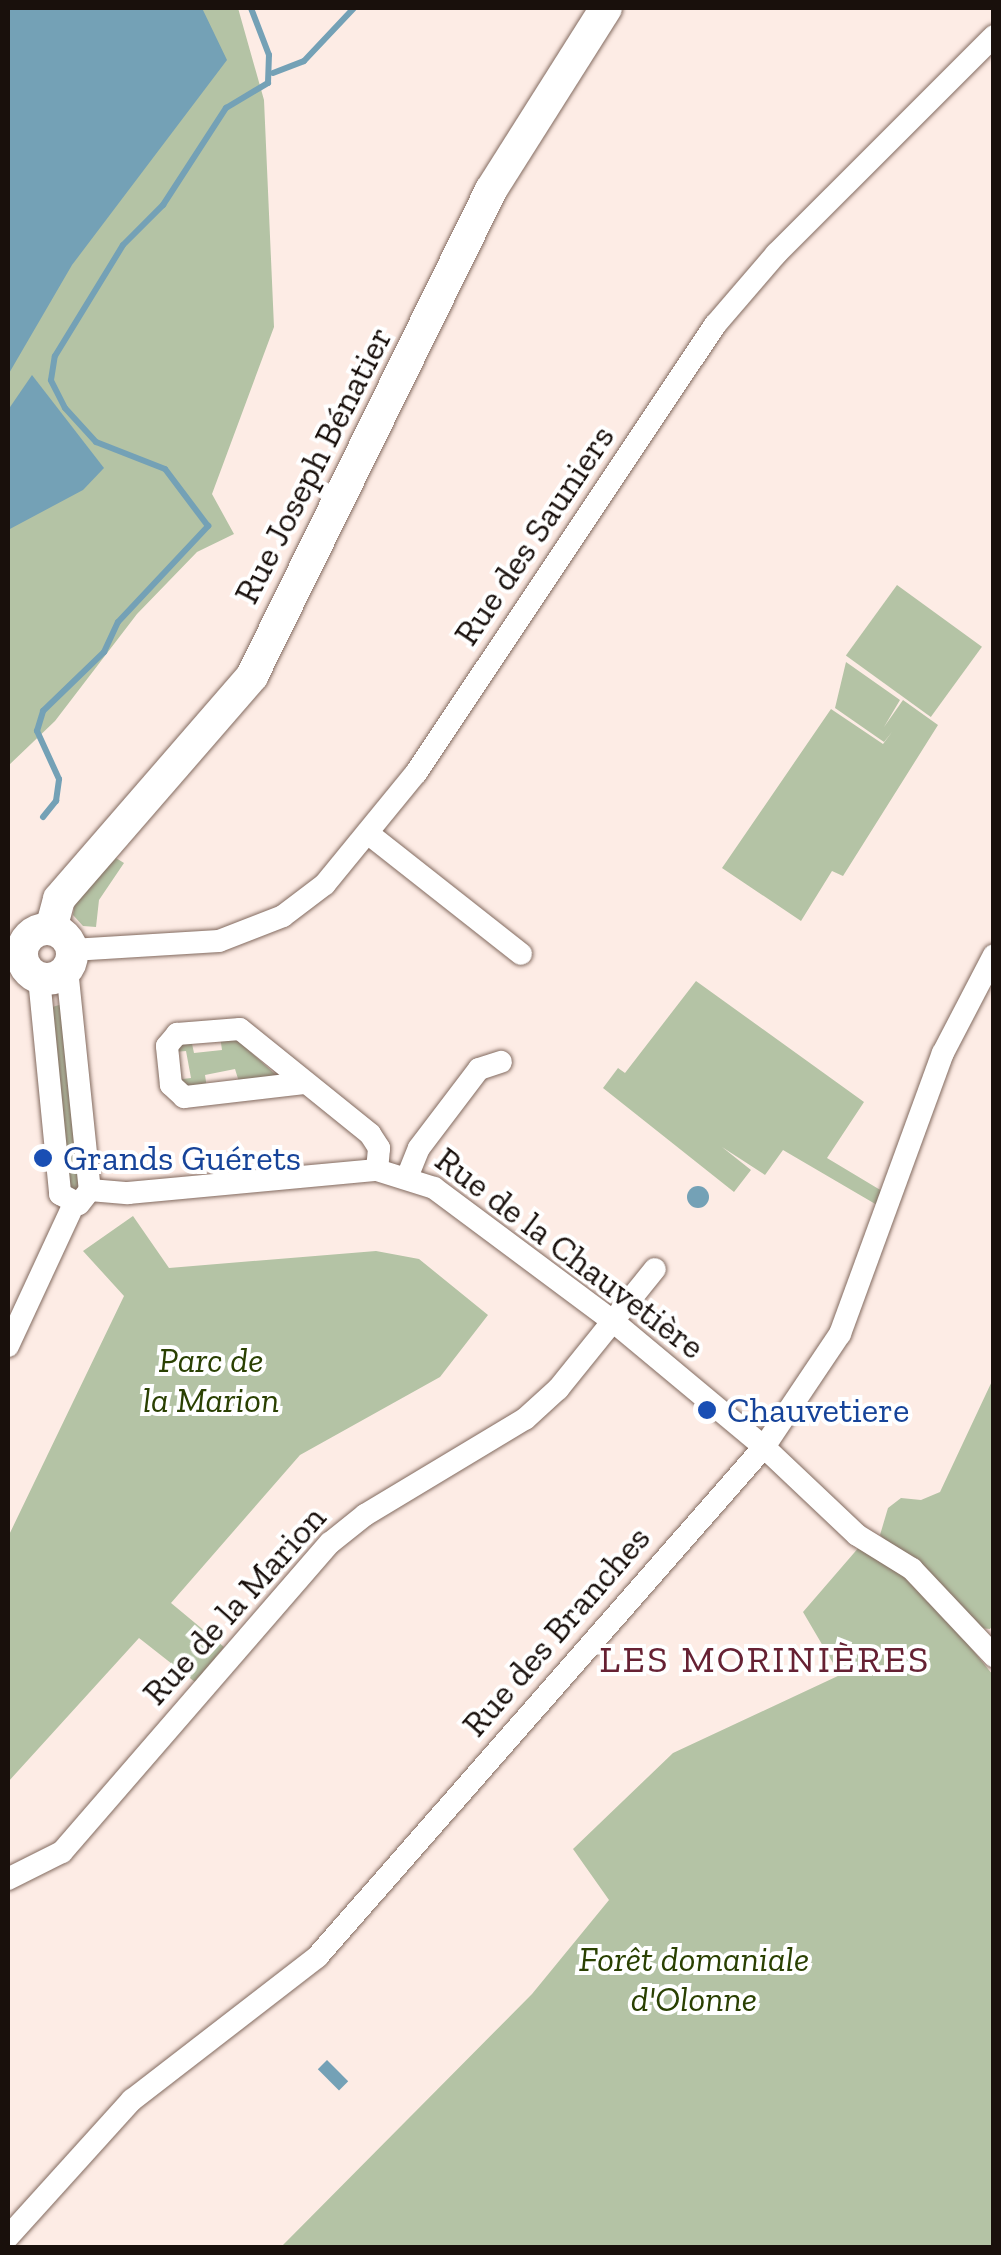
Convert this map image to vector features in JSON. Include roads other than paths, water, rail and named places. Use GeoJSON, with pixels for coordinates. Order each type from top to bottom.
{"type":"FeatureCollection","features":[{"type":"Feature","properties":{"kind":"street","name":"Rue Joseph Bénatier"},"geometry":{"type":"LineString","coordinates":[[43,960],[59,899],[252,676],[491,190],[606,8]]}},
{"type":"Feature","properties":{"kind":"street","name":"Rue des Sauniers"},"geometry":{"type":"LineString","coordinates":[[43,960],[194,945],[258,928],[325,884],[370,835],[715,325],[776,254],[994,36]]}},
{"type":"Feature","properties":{"kind":"street"},"geometry":{"type":"LineString","coordinates":[[370,835],[520,954]]}},
{"type":"Feature","properties":{"kind":"street","name":"Rue des Branches"},"geometry":{"type":"LineString","coordinates":[[8,2238],[132,2100],[317,1957],[764,1447],[840,1334],[943,1053],[994,955]]}},
{"type":"Feature","properties":{"kind":"street"},"geometry":{"type":"LineString","coordinates":[[8,1346],[75,1195],[43,960]]}},
{"type":"Feature","properties":{"kind":"street","name":"Rue de la Chauvetière"},"geometry":{"type":"LineString","coordinates":[[304,1082],[184,1097],[171,1085],[167,1046],[177,1034],[240,1029],[370,1134],[380,1148],[377,1170],[408,1175],[614,1322],[764,1447],[857,1535],[931,1586],[994,1656]]}},
{"type":"Feature","properties":{"kind":"street"},"geometry":{"type":"LineString","coordinates":[[408,1175],[418,1148],[480,1069],[501,1062]]}},
{"type":"Feature","properties":{"kind":"street"},"geometry":{"type":"LineString","coordinates":[[75,1195],[377,1170]]}},
{"type":"Feature","properties":{"kind":"street","name":"Rue de la Marion"},"geometry":{"type":"LineString","coordinates":[[8,1879],[62,1852],[330,1543],[365,1514],[525,1419],[614,1322],[655,1269]]}},
{"type":"Feature","properties":{"kind":"water"},"geometry":{"type":"Polygon","coordinates":[[[8,8],[202,8],[227,60],[72,265],[8,375],[8,8]]]}},
{"type":"Feature","properties":{"kind":"water"},"geometry":{"type":"Polygon","coordinates":[[[32,375],[104,468],[83,490],[8,530],[8,410],[32,375]]]}},
{"type":"Feature","properties":{"kind":"water"},"geometry":{"type":"Polygon","coordinates":[[[698,1186],[706,1189],[706,1205],[698,1208],[690,1205],[687,1197],[690,1189],[698,1186]]]}},
{"type":"Feature","properties":{"kind":"water"},"geometry":{"type":"Polygon","coordinates":[[[327,2060],[348,2081],[339,2090],[318,2069],[327,2060]]]}},
{"type":"Feature","properties":{"kind":"waterway"},"geometry":{"type":"LineString","coordinates":[[43,817],[56,801],[59,779],[37,731],[43,711],[104,652],[118,622],[208,526],[165,469],[96,442],[65,408],[51,380],[55,356],[123,245],[163,205],[226,108],[268,83],[269,55],[251,8]]}},
{"type":"Feature","properties":{"kind":"waterway"},"geometry":{"type":"LineString","coordinates":[[273,73],[304,61],[354,8]]}},
{"type":"Feature","properties":{"kind":"place","name":"Grands Guérets"},"geometry":{"type":"Point","coordinates":[43,1158]}},
{"type":"Feature","properties":{"kind":"place","name":"Chauvetiere"},"geometry":{"type":"Point","coordinates":[707,1410]}},
{"type":"Feature","properties":{"kind":"district","name":"LES MORINIÈRES"},"geometry":{"type":"Point","coordinates":[765,1660]}},
{"type":"Feature","properties":{"kind":"park label","name":"Parc de la Marion"},"geometry":{"type":"Point","coordinates":[211,1380]}},
{"type":"Feature","properties":{"kind":"park label","name":"Forêt domaniale d'Olonne"},"geometry":{"type":"Point","coordinates":[694,1979]}}]}
